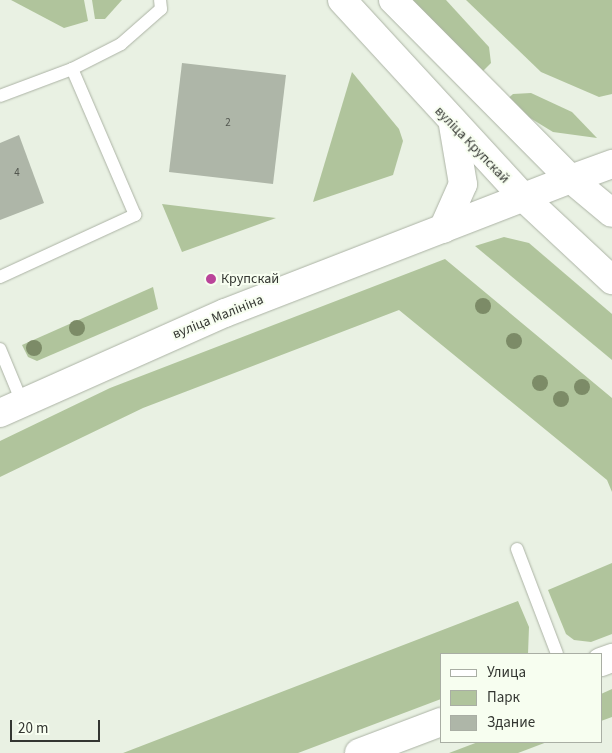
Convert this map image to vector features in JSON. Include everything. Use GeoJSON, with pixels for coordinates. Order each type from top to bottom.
{"type":"FeatureCollection","features":[{"type":"Feature","properties":{"kind":"main road","name":"вуліца Крупскай"},"geometry":{"type":"LineString","coordinates":[[342,0],[453,125],[523,197],[612,280]]}},
{"type":"Feature","properties":{"kind":"main road"},"geometry":{"type":"LineString","coordinates":[[393,0],[571,179],[612,213]]}},
{"type":"Feature","properties":{"kind":"main road"},"geometry":{"type":"LineString","coordinates":[[443,229],[463,184],[453,125]]}},
{"type":"Feature","properties":{"kind":"main road","name":"вуліца Малініна"},"geometry":{"type":"LineString","coordinates":[[11,408],[225,313],[612,164]]}},
{"type":"Feature","properties":{"kind":"main road"},"geometry":{"type":"LineString","coordinates":[[359,753],[440,722]]}},
{"type":"Feature","properties":{"kind":"lane"},"geometry":{"type":"LineString","coordinates":[[0,96],[72,69],[121,44],[161,8],[160,0]]}},
{"type":"Feature","properties":{"kind":"lane"},"geometry":{"type":"LineString","coordinates":[[0,277],[135,215],[72,69]]}},
{"type":"Feature","properties":{"kind":"lane"},"geometry":{"type":"LineString","coordinates":[[0,349],[11,408]]}},
{"type":"Feature","properties":{"kind":"lane"},"geometry":{"type":"LineString","coordinates":[[517,549],[557,653]]}},
{"type":"Feature","properties":{"kind":"green space"},"geometry":{"type":"Polygon","coordinates":[[[11,0],[84,0],[88,21],[64,28],[11,0]]]}},
{"type":"Feature","properties":{"kind":"green space"},"geometry":{"type":"Polygon","coordinates":[[[92,0],[122,0],[105,19],[95,19],[92,0]]]}},
{"type":"Feature","properties":{"kind":"green space"},"geometry":{"type":"Polygon","coordinates":[[[407,0],[446,0],[489,47],[491,63],[478,76],[407,0]]]}},
{"type":"Feature","properties":{"kind":"green space"},"geometry":{"type":"Polygon","coordinates":[[[466,0],[612,0],[612,94],[599,97],[541,72],[466,0]]]}},
{"type":"Feature","properties":{"kind":"green space"},"geometry":{"type":"Polygon","coordinates":[[[352,72],[399,129],[403,141],[393,175],[313,202],[352,72]]]}},
{"type":"Feature","properties":{"kind":"green space"},"geometry":{"type":"Polygon","coordinates":[[[531,93],[572,112],[597,138],[553,132],[504,102],[513,94],[531,93]]]}},
{"type":"Feature","properties":{"kind":"green space"},"geometry":{"type":"Polygon","coordinates":[[[162,204],[276,218],[182,252],[162,204]]]}},
{"type":"Feature","properties":{"kind":"green space"},"geometry":{"type":"Polygon","coordinates":[[[504,237],[529,243],[612,314],[612,360],[475,246],[504,237]]]}},
{"type":"Feature","properties":{"kind":"green space"},"geometry":{"type":"Polygon","coordinates":[[[445,259],[612,398],[612,492],[607,480],[399,310],[143,408],[0,477],[0,441],[110,388],[445,259]]]}},
{"type":"Feature","properties":{"kind":"green space"},"geometry":{"type":"Polygon","coordinates":[[[153,287],[158,309],[37,361],[28,357],[22,345],[153,287]]]}},
{"type":"Feature","properties":{"kind":"green space"},"geometry":{"type":"Polygon","coordinates":[[[612,563],[612,634],[591,642],[574,640],[566,634],[548,590],[612,563]]]}},
{"type":"Feature","properties":{"kind":"green space"},"geometry":{"type":"Polygon","coordinates":[[[518,601],[529,627],[528,653],[440,653],[440,699],[298,753],[123,753],[518,601]]]}},
{"type":"Feature","properties":{"kind":"green space"},"geometry":{"type":"Polygon","coordinates":[[[612,689],[612,717],[602,721],[602,694],[612,689]]]}},
{"type":"Feature","properties":{"kind":"green space"},"geometry":{"type":"Polygon","coordinates":[[[475,743],[544,743],[518,753],[449,753],[475,743]]]}},
{"type":"Feature","properties":{"kind":"building"},"geometry":{"type":"Polygon","coordinates":[[[182,63],[286,75],[273,184],[169,172],[182,63]]]}},
{"type":"Feature","properties":{"kind":"building"},"geometry":{"type":"Polygon","coordinates":[[[19,135],[44,203],[0,220],[0,143],[19,135]]]}},
{"type":"Feature","properties":{"kind":"place","name":"Крупскай"},"geometry":{"type":"Point","coordinates":[211,279]}}]}
